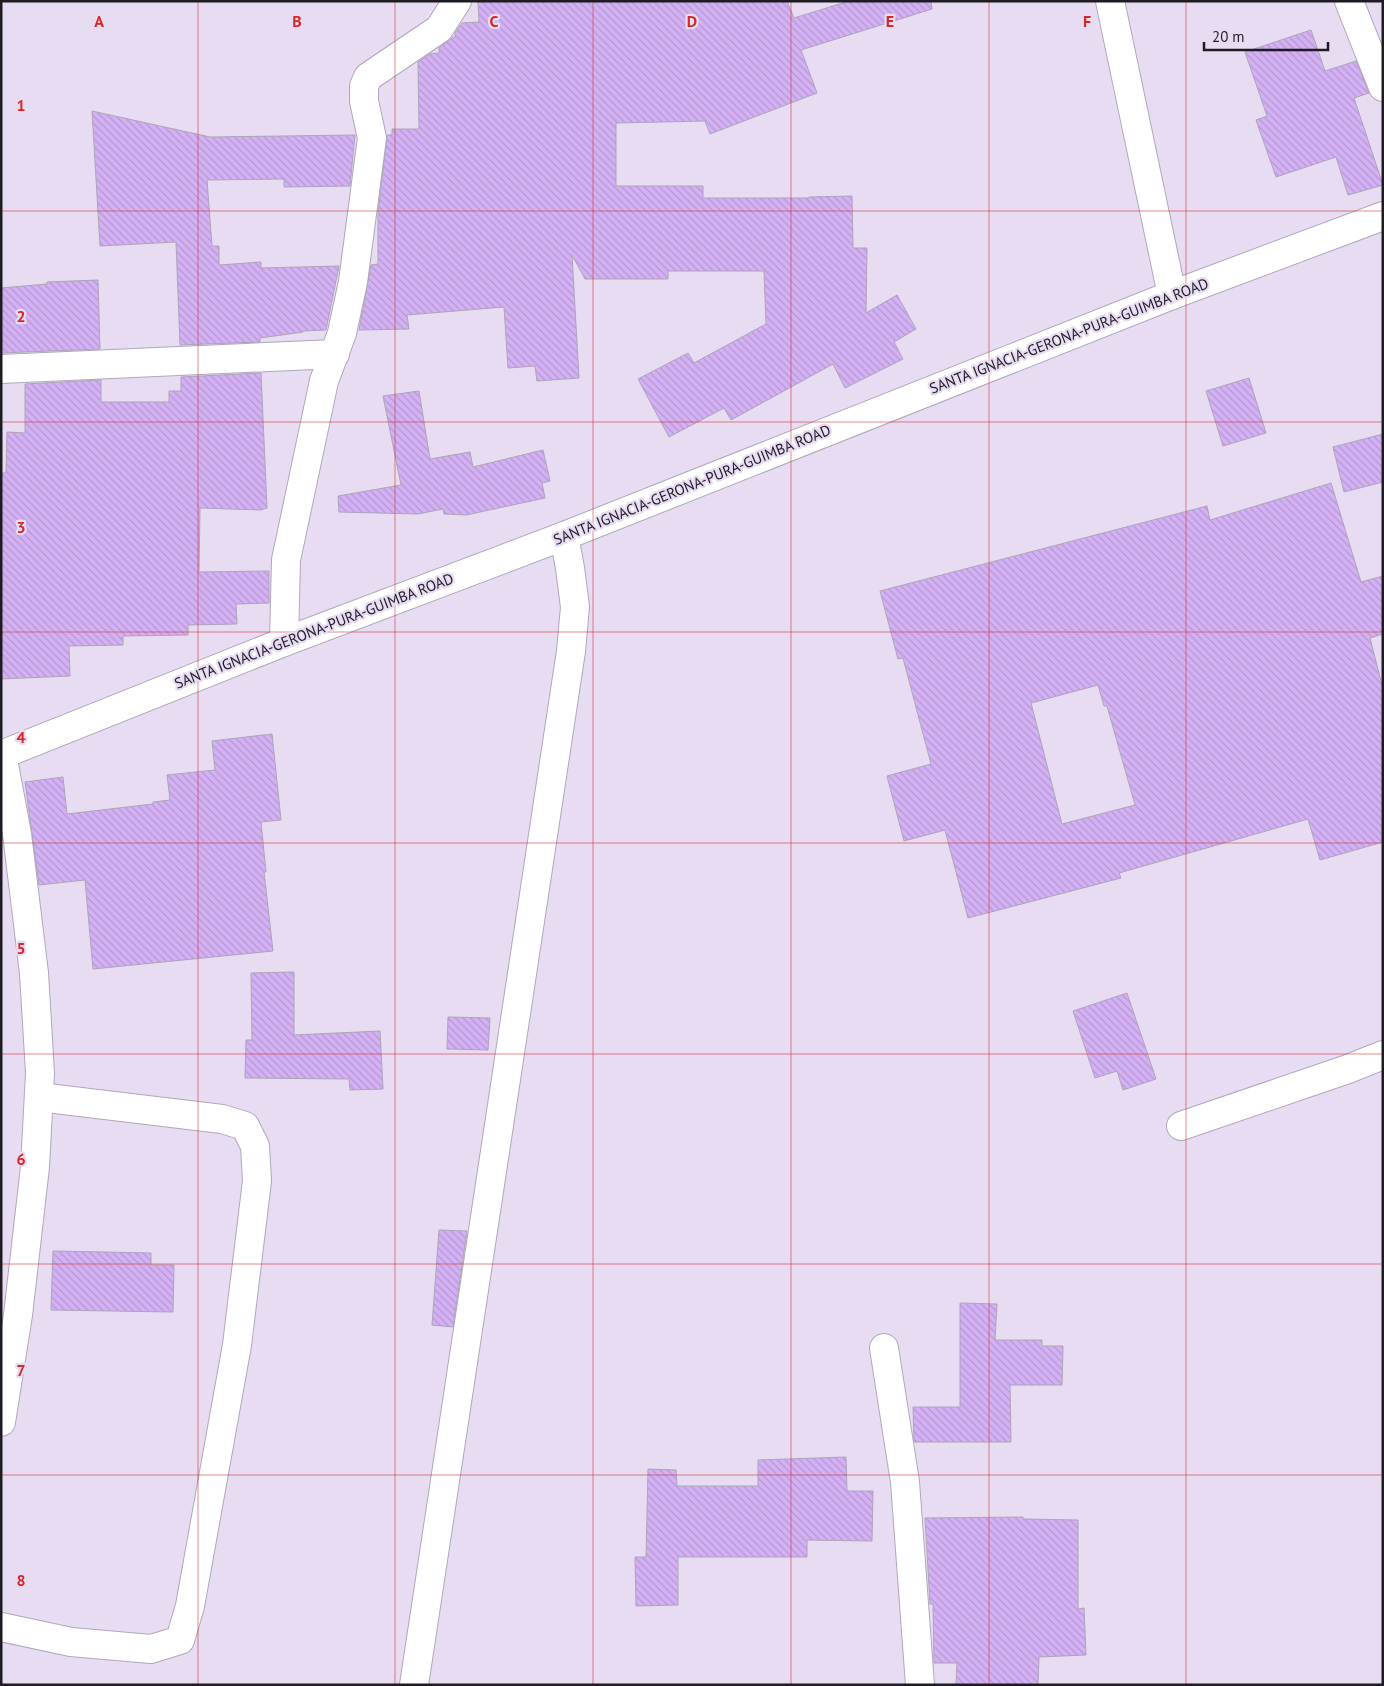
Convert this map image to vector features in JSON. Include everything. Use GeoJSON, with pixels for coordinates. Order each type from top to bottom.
{"type":"FeatureCollection","features":[{"type":"Feature","properties":{"kind":"street"},"geometry":{"type":"LineString","coordinates":[[284,642],[286,560],[324,381],[342,334],[352,282],[372,138],[364,101],[364,86],[368,77],[439,30],[457,1]]}},
{"type":"Feature","properties":{"kind":"street"},"geometry":{"type":"LineString","coordinates":[[1110,1],[1172,295]]}},
{"type":"Feature","properties":{"kind":"street"},"geometry":{"type":"LineString","coordinates":[[1349,1],[1383,87]]}},
{"type":"Feature","properties":{"kind":"street","name":"SANTA IGNACIA-GERONA-PURA-GUIMBA ROAD"},"geometry":{"type":"LineString","coordinates":[[2,755],[284,642],[564,536],[1172,295],[1383,216]]}},
{"type":"Feature","properties":{"kind":"street"},"geometry":{"type":"LineString","coordinates":[[1,369],[335,354]]}},
{"type":"Feature","properties":{"kind":"street"},"geometry":{"type":"LineString","coordinates":[[414,1685],[571,651],[575,607],[564,536]]}},
{"type":"Feature","properties":{"kind":"street"},"geometry":{"type":"LineString","coordinates":[[1,1422],[18,1315],[32,1197],[40,1073],[34,973],[17,834],[2,755]]}},
{"type":"Feature","properties":{"kind":"street"},"geometry":{"type":"LineString","coordinates":[[1181,1126],[1348,1069],[1383,1055]]}},
{"type":"Feature","properties":{"kind":"street"},"geometry":{"type":"LineString","coordinates":[[1,1627],[71,1642],[151,1649],[180,1640],[190,1606],[237,1345],[256,1181],[255,1146],[245,1126],[222,1119],[39,1097]]}},
{"type":"Feature","properties":{"kind":"street"},"geometry":{"type":"LineString","coordinates":[[884,1348],[905,1482],[920,1685]]}},
{"type":"Feature","properties":{"kind":"building"},"geometry":{"type":"Polygon","coordinates":[[[787,1],[794,18],[849,1],[931,1],[932,9],[801,50],[817,93],[710,134],[705,121],[616,123],[616,186],[703,186],[703,198],[852,196],[853,248],[867,248],[866,313],[897,295],[916,329],[894,342],[903,359],[845,388],[833,364],[731,420],[724,408],[669,437],[638,379],[688,353],[694,363],[766,324],[764,271],[668,271],[668,279],[585,279],[572,255],[579,378],[537,381],[535,366],[508,368],[504,307],[407,315],[409,329],[359,330],[371,265],[378,264],[378,214],[387,135],[392,135],[392,129],[419,129],[418,62],[430,54],[439,53],[439,48],[455,37],[455,33],[462,23],[479,22],[478,2],[787,1]]]}},
{"type":"Feature","properties":{"kind":"building"},"geometry":{"type":"Polygon","coordinates":[[[1311,30],[1325,71],[1356,61],[1369,93],[1354,98],[1383,185],[1348,195],[1336,157],[1276,177],[1256,120],[1267,116],[1245,52],[1311,30]]]}},
{"type":"Feature","properties":{"kind":"building"},"geometry":{"type":"Polygon","coordinates":[[[92,111],[210,137],[355,135],[350,186],[284,187],[284,179],[207,180],[212,246],[219,246],[219,265],[261,262],[261,268],[339,266],[326,330],[303,331],[260,338],[260,342],[180,345],[176,242],[100,246],[92,111]]]}},
{"type":"Feature","properties":{"kind":"building"},"geometry":{"type":"Polygon","coordinates":[[[98,280],[100,349],[1,353],[1,288],[47,284],[47,282],[98,280]]]}},
{"type":"Feature","properties":{"kind":"building"},"geometry":{"type":"Polygon","coordinates":[[[261,373],[267,508],[261,510],[200,508],[199,572],[269,571],[269,603],[236,604],[237,624],[188,625],[188,635],[123,636],[123,645],[69,646],[70,676],[1,679],[1,473],[6,473],[7,432],[25,433],[25,384],[101,380],[101,402],[169,402],[169,391],[181,391],[181,377],[261,373]]]}},
{"type":"Feature","properties":{"kind":"building"},"geometry":{"type":"Polygon","coordinates":[[[1249,378],[1266,433],[1223,446],[1206,391],[1249,378]]]}},
{"type":"Feature","properties":{"kind":"building"},"geometry":{"type":"Polygon","coordinates":[[[419,391],[430,459],[470,452],[473,467],[543,450],[550,481],[542,483],[545,498],[466,515],[444,514],[443,509],[418,514],[339,512],[338,496],[401,485],[383,396],[419,391]]]}},
{"type":"Feature","properties":{"kind":"building"},"geometry":{"type":"Polygon","coordinates":[[[1383,434],[1383,482],[1344,492],[1333,447],[1383,434]]]}},
{"type":"Feature","properties":{"kind":"building"},"geometry":{"type":"Polygon","coordinates":[[[1331,483],[1361,582],[1383,576],[1383,634],[1370,638],[1383,689],[1383,842],[1320,860],[1308,819],[1119,873],[1121,878],[968,918],[945,830],[904,841],[887,776],[931,764],[903,658],[898,659],[880,591],[1207,506],[1210,520],[1331,483]],[[1098,685],[1031,703],[1062,824],[1135,805],[1107,706],[1104,706],[1098,685]]]}},
{"type":"Feature","properties":{"kind":"building"},"geometry":{"type":"Polygon","coordinates":[[[272,734],[281,820],[261,822],[266,872],[264,872],[273,951],[93,969],[85,880],[39,885],[25,782],[63,777],[67,814],[153,804],[153,802],[170,800],[167,775],[215,770],[212,741],[272,734]]]}},
{"type":"Feature","properties":{"kind":"building"},"geometry":{"type":"Polygon","coordinates":[[[294,972],[294,1035],[380,1031],[383,1089],[350,1090],[349,1079],[245,1078],[246,1040],[252,1040],[251,973],[294,972]]]}},
{"type":"Feature","properties":{"kind":"building"},"geometry":{"type":"Polygon","coordinates":[[[1127,993],[1156,1079],[1123,1090],[1117,1071],[1095,1078],[1073,1011],[1127,993]]]}},
{"type":"Feature","properties":{"kind":"building"},"geometry":{"type":"Polygon","coordinates":[[[448,1017],[490,1018],[488,1050],[447,1049],[448,1017]]]}},
{"type":"Feature","properties":{"kind":"building"},"geometry":{"type":"Polygon","coordinates":[[[439,1230],[467,1231],[453,1327],[432,1325],[439,1230]]]}},
{"type":"Feature","properties":{"kind":"building"},"geometry":{"type":"Polygon","coordinates":[[[53,1251],[151,1253],[151,1265],[174,1265],[173,1312],[51,1310],[53,1251]]]}},
{"type":"Feature","properties":{"kind":"building"},"geometry":{"type":"Polygon","coordinates":[[[960,1303],[997,1304],[995,1340],[1042,1340],[1042,1346],[1063,1346],[1062,1385],[1010,1385],[1011,1442],[914,1442],[913,1407],[960,1407],[960,1303]]]}},
{"type":"Feature","properties":{"kind":"building"},"geometry":{"type":"Polygon","coordinates":[[[846,1457],[847,1491],[873,1491],[872,1541],[807,1540],[807,1557],[678,1557],[678,1605],[636,1606],[635,1557],[646,1557],[648,1469],[676,1470],[677,1486],[758,1486],[758,1460],[846,1457]]]}},
{"type":"Feature","properties":{"kind":"building"},"geometry":{"type":"Polygon","coordinates":[[[1023,1517],[1023,1519],[1078,1520],[1078,1609],[1084,1608],[1086,1655],[1039,1657],[1038,1685],[956,1685],[957,1663],[934,1663],[933,1604],[930,1604],[925,1518],[1023,1517]]]}}]}
